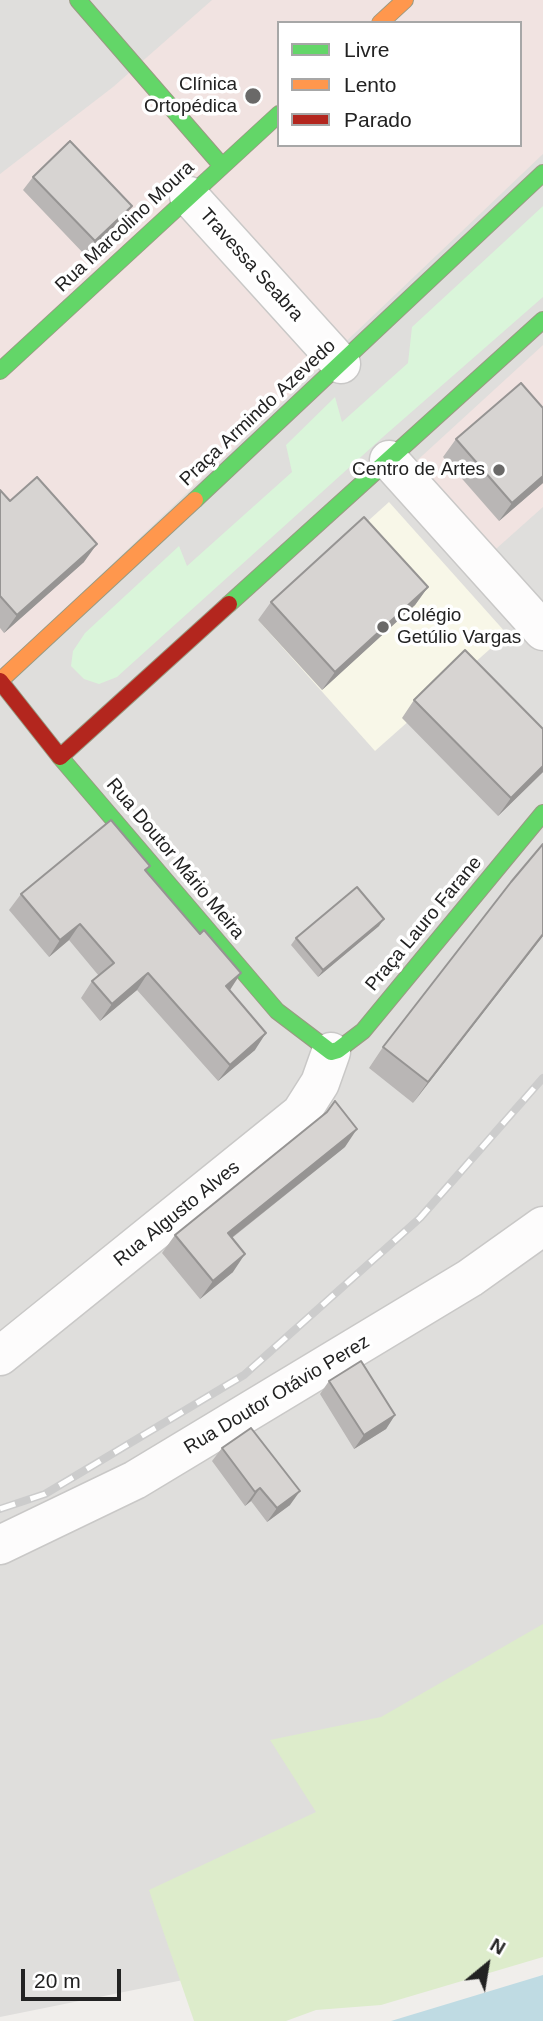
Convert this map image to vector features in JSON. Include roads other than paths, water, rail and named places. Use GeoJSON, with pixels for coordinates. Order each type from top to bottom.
{"type":"FeatureCollection","features":[{"type":"Feature","properties":{"kind":"main road"},"geometry":{"type":"LineString","coordinates":[[78,0],[222,166]]}},
{"type":"Feature","properties":{"kind":"main road"},"geometry":{"type":"LineString","coordinates":[[382,21],[405,0]]}},
{"type":"Feature","properties":{"kind":"main road","name":"Rua Marcolino Moura"},"geometry":{"type":"LineString","coordinates":[[0,371],[277,116]]}},
{"type":"Feature","properties":{"kind":"main road","name":"Praça Armindo Azevedo"},"geometry":{"type":"LineString","coordinates":[[0,681],[543,173]]}},
{"type":"Feature","properties":{"kind":"main road"},"geometry":{"type":"LineString","coordinates":[[60,757],[543,320]]}},
{"type":"Feature","properties":{"kind":"main road","name":"Rua Doutor Mário Meira"},"geometry":{"type":"LineString","coordinates":[[0,681],[60,757],[277,1011],[331,1052]]}},
{"type":"Feature","properties":{"kind":"main road","name":"Praça Lauro Farane"},"geometry":{"type":"LineString","coordinates":[[331,1052],[338,1051],[363,1031],[543,813]]}},
{"type":"Feature","properties":{"kind":"street","name":"Travessa Seabra"},"geometry":{"type":"LineString","coordinates":[[189,196],[341,364]]}},
{"type":"Feature","properties":{"kind":"street"},"geometry":{"type":"LineString","coordinates":[[388,460],[543,631]]}},
{"type":"Feature","properties":{"kind":"street","name":"Rua Algusto Alves"},"geometry":{"type":"LineString","coordinates":[[0,1356],[301,1112],[320,1083],[331,1052]]}},
{"type":"Feature","properties":{"kind":"street","name":"Rua Doutor Otávio Perez"},"geometry":{"type":"LineString","coordinates":[[0,1545],[135,1480],[470,1278],[543,1226]]}},
{"type":"Feature","properties":{"kind":"water"},"geometry":{"type":"Polygon","coordinates":[[[543,1975],[543,2021],[391,2021],[543,1975]]]}},
{"type":"Feature","properties":{"kind":"railway"},"geometry":{"type":"LineString","coordinates":[[0,1509],[45,1494],[244,1375],[420,1218],[543,1078]]}},
{"type":"Feature","properties":{"kind":"place","name":"Clínica Ortopédica"},"geometry":{"type":"Point","coordinates":[253,96]}},
{"type":"Feature","properties":{"kind":"place","name":"Centro de Artes"},"geometry":{"type":"Point","coordinates":[499,470]}},
{"type":"Feature","properties":{"kind":"place","name":"Colégio Getúlio Vargas"},"geometry":{"type":"Point","coordinates":[383,627]}}]}
